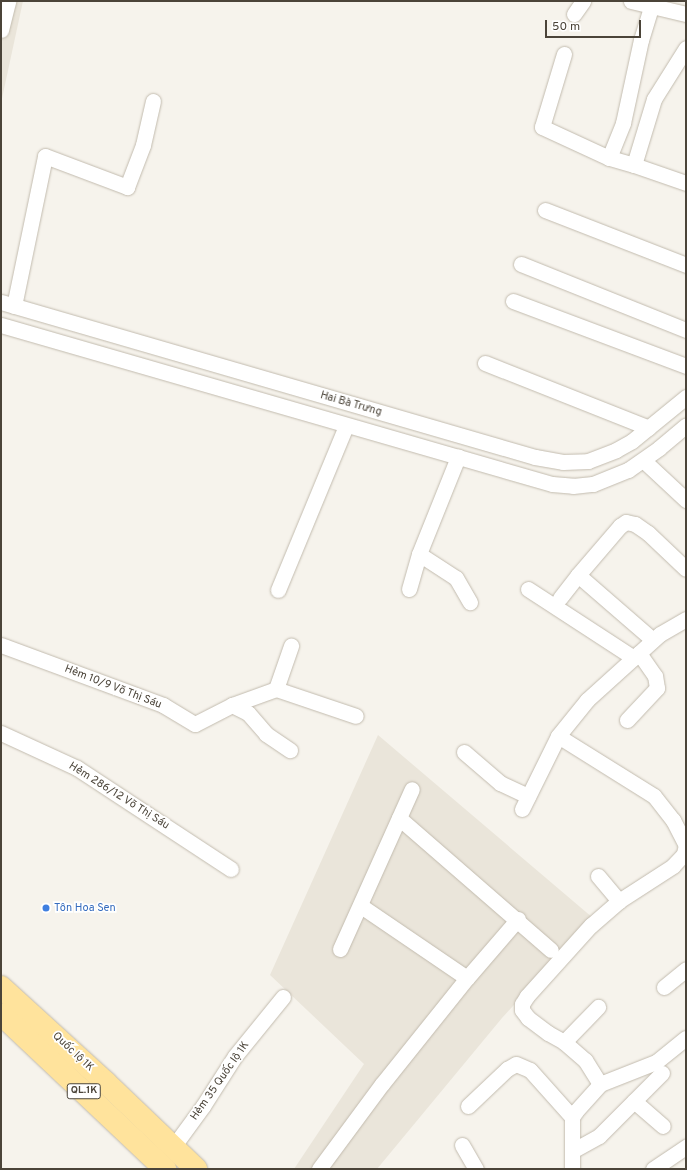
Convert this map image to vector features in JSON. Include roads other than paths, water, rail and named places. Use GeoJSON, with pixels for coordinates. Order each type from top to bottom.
{"type":"FeatureCollection","features":[{"type":"Feature","properties":{"kind":"main road","name":"Quốc lộ 1K"},"geometry":{"type":"LineString","coordinates":[[1,987],[100,1077],[196,1169]]}},
{"type":"Feature","properties":{"kind":"main road","name":"Quốc lộ 1K"},"geometry":{"type":"LineString","coordinates":[[1,1014],[165,1169]]}},
{"type":"Feature","properties":{"kind":"street"},"geometry":{"type":"LineString","coordinates":[[1,30],[8,1]]}},
{"type":"Feature","properties":{"kind":"street"},"geometry":{"type":"LineString","coordinates":[[574,14],[583,1]]}},
{"type":"Feature","properties":{"kind":"street"},"geometry":{"type":"LineString","coordinates":[[631,1],[651,7],[686,14]]}},
{"type":"Feature","properties":{"kind":"street"},"geometry":{"type":"LineString","coordinates":[[609,158],[623,123],[641,40],[651,7]]}},
{"type":"Feature","properties":{"kind":"street"},"geometry":{"type":"LineString","coordinates":[[634,165],[654,99],[686,48]]}},
{"type":"Feature","properties":{"kind":"street"},"geometry":{"type":"LineString","coordinates":[[564,54],[542,127],[609,158],[634,165],[686,184]]}},
{"type":"Feature","properties":{"kind":"street"},"geometry":{"type":"LineString","coordinates":[[8,304],[45,156],[127,187],[143,145],[153,101]]}},
{"type":"Feature","properties":{"kind":"street"},"geometry":{"type":"LineString","coordinates":[[545,210],[686,265]]}},
{"type":"Feature","properties":{"kind":"street"},"geometry":{"type":"LineString","coordinates":[[521,264],[686,330]]}},
{"type":"Feature","properties":{"kind":"street"},"geometry":{"type":"LineString","coordinates":[[513,300],[686,366]]}},
{"type":"Feature","properties":{"kind":"street","name":"Hai Bà Trưng"},"geometry":{"type":"LineString","coordinates":[[8,304],[535,457],[563,462],[588,461],[605,456],[649,428],[686,397]]}},
{"type":"Feature","properties":{"kind":"street","name":"Hai Bà Trưng"},"geometry":{"type":"LineString","coordinates":[[1,325],[537,480],[573,486],[593,484],[628,470],[643,460],[686,425]]}},
{"type":"Feature","properties":{"kind":"street"},"geometry":{"type":"LineString","coordinates":[[485,363],[649,428]]}},
{"type":"Feature","properties":{"kind":"street"},"geometry":{"type":"LineString","coordinates":[[278,590],[346,426]]}},
{"type":"Feature","properties":{"kind":"street"},"geometry":{"type":"LineString","coordinates":[[408,589],[458,457]]}},
{"type":"Feature","properties":{"kind":"street"},"geometry":{"type":"LineString","coordinates":[[643,460],[686,500]]}},
{"type":"Feature","properties":{"kind":"street"},"geometry":{"type":"LineString","coordinates":[[560,598],[620,526],[626,522],[635,524],[648,533],[686,569]]}},
{"type":"Feature","properties":{"kind":"street"},"geometry":{"type":"LineString","coordinates":[[420,554],[456,578],[470,602]]}},
{"type":"Feature","properties":{"kind":"street"},"geometry":{"type":"LineString","coordinates":[[578,575],[653,640]]}},
{"type":"Feature","properties":{"kind":"street"},"geometry":{"type":"LineString","coordinates":[[528,589],[637,655],[655,676],[657,688],[627,720]]}},
{"type":"Feature","properties":{"kind":"street"},"geometry":{"type":"LineString","coordinates":[[464,752],[525,803],[558,736],[587,700],[660,634],[686,619]]}},
{"type":"Feature","properties":{"kind":"street","name":"Hẻm 10/9 Võ Thị Sáu"},"geometry":{"type":"LineString","coordinates":[[1,645],[163,705],[195,724],[232,705],[276,689]]}},
{"type":"Feature","properties":{"kind":"street"},"geometry":{"type":"LineString","coordinates":[[291,646],[276,689],[356,716]]}},
{"type":"Feature","properties":{"kind":"street"},"geometry":{"type":"LineString","coordinates":[[232,705],[248,713],[266,734],[290,750]]}},
{"type":"Feature","properties":{"kind":"street","name":"Hẻm 286/12 Võ Thị Sáu"},"geometry":{"type":"LineString","coordinates":[[1,733],[77,768],[232,869]]}},
{"type":"Feature","properties":{"kind":"street"},"geometry":{"type":"LineString","coordinates":[[558,736],[654,796],[673,820],[686,845],[684,854],[673,866],[619,901],[592,925],[527,996],[522,1004],[522,1010],[528,1018],[548,1033],[564,1042],[585,1060],[600,1084]]}},
{"type":"Feature","properties":{"kind":"street"},"geometry":{"type":"LineString","coordinates":[[340,949],[361,906],[412,790]]}},
{"type":"Feature","properties":{"kind":"street"},"geometry":{"type":"LineString","coordinates":[[399,818],[518,919],[551,950]]}},
{"type":"Feature","properties":{"kind":"street"},"geometry":{"type":"LineString","coordinates":[[598,876],[619,901]]}},
{"type":"Feature","properties":{"kind":"street"},"geometry":{"type":"LineString","coordinates":[[361,906],[467,978]]}},
{"type":"Feature","properties":{"kind":"street"},"geometry":{"type":"LineString","coordinates":[[319,1169],[382,1084],[467,978],[518,919]]}},
{"type":"Feature","properties":{"kind":"street"},"geometry":{"type":"LineString","coordinates":[[664,987],[686,969]]}},
{"type":"Feature","properties":{"kind":"street","name":"Hẻm 35 Quốc lộ 1K"},"geometry":{"type":"LineString","coordinates":[[173,1147],[203,1106],[235,1056],[283,997]]}},
{"type":"Feature","properties":{"kind":"street"},"geometry":{"type":"LineString","coordinates":[[564,1042],[598,1007]]}},
{"type":"Feature","properties":{"kind":"street"},"geometry":{"type":"LineString","coordinates":[[572,1169],[572,1117],[600,1084],[656,1062],[686,1038]]}},
{"type":"Feature","properties":{"kind":"street"},"geometry":{"type":"LineString","coordinates":[[468,1106],[507,1069],[516,1064],[530,1070],[572,1117]]}},
{"type":"Feature","properties":{"kind":"street"},"geometry":{"type":"LineString","coordinates":[[572,1151],[599,1136],[662,1073]]}},
{"type":"Feature","properties":{"kind":"street"},"geometry":{"type":"LineString","coordinates":[[634,1101],[662,1126]]}},
{"type":"Feature","properties":{"kind":"street"},"geometry":{"type":"LineString","coordinates":[[462,1145],[476,1169]]}},
{"type":"Feature","properties":{"kind":"street"},"geometry":{"type":"LineString","coordinates":[[652,1169],[686,1147]]}},
{"type":"Feature","properties":{"kind":"place","name":"Tôn Hoa Sen"},"geometry":{"type":"Point","coordinates":[46,908]}}]}
